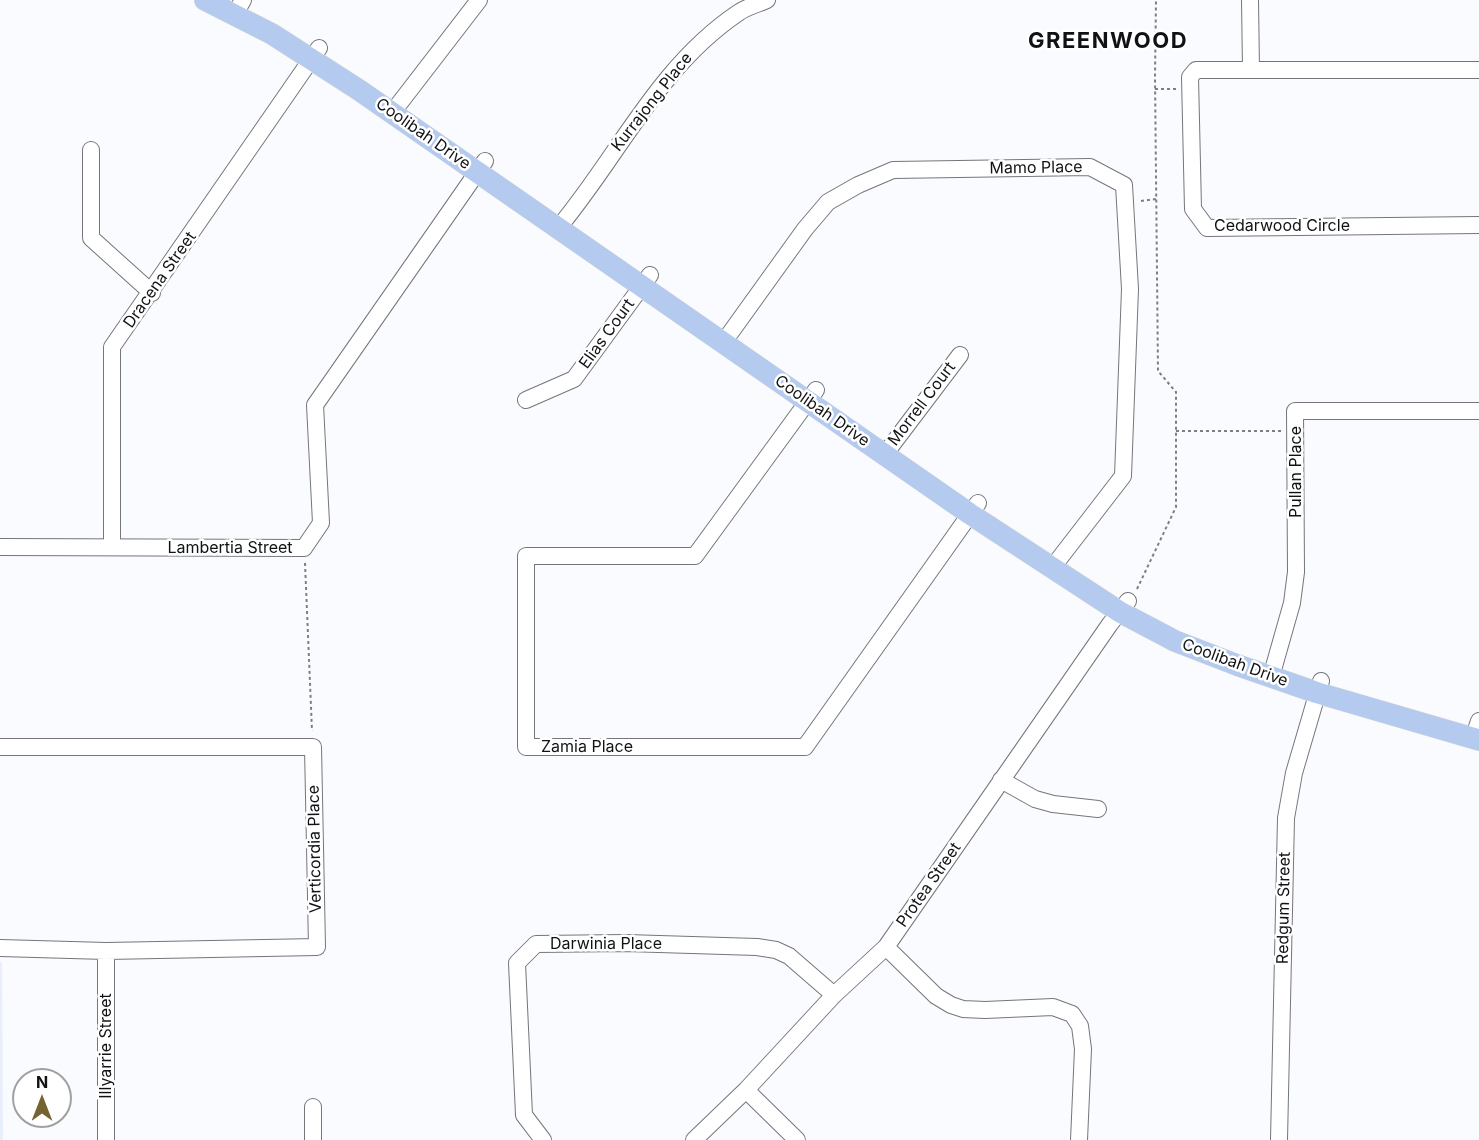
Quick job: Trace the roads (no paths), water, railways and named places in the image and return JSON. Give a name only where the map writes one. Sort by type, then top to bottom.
[{"type":"main road","name":"Coolibah Drive","points":[[205,0],[239,4],[315,53],[974,508],[1124,607],[1197,636],[1272,671],[1319,687],[1477,731]]},
{"type":"street","points":[[396,108],[480,0]]},
{"type":"street","name":"Kurrajong Place","points":[[562,223],[663,82],[695,47],[740,12],[767,0]]},
{"type":"street","points":[[1250,0],[1251,69],[1479,70]]},
{"type":"street","name":"Dracena Street","points":[[112,547],[112,347],[152,293],[315,53]]},
{"type":"street","name":"Cedarwood Circle","points":[[1251,69],[1196,70],[1190,77],[1193,209],[1207,228],[1479,225]]},
{"type":"street","points":[[91,150],[91,238],[152,293]]},
{"type":"street","name":"Lambertia Street","points":[[0,547],[304,548],[321,523],[315,405],[481,167]]},
{"type":"street","name":"Mamo Place","points":[[727,337],[805,229],[828,202],[858,185],[893,170],[1090,167],[1124,186],[1130,289],[1123,476],[1056,563]]},
{"type":"street","name":"Elias Court","points":[[526,400],[574,379],[646,280]]},
{"type":"street","name":"Morrell Court","points":[[888,449],[960,355]]},
{"type":"street","name":"Zamia Place","points":[[811,395],[695,556],[526,556],[526,747],[805,747],[974,508]]},
{"type":"street","name":"Pullan Place","points":[[1272,671],[1292,603],[1296,572],[1295,411],[1479,411]]},
{"type":"street","name":"Protea Street","points":[[694,1140],[746,1090],[834,995],[886,946],[1124,607]]},
{"type":"street","name":"Redgum Street","points":[[1279,1140],[1286,818],[1294,774],[1319,687]]},
{"type":"street","name":"Verticordia Place","points":[[0,747],[313,747],[317,946],[106,951],[0,948]]},
{"type":"street","points":[[1001,780],[1035,799],[1053,804],[1098,809]]},
{"type":"street","name":"Darwinia Place","points":[[543,1140],[524,1115],[520,1021],[518,963],[536,944],[626,943],[758,946],[789,956],[834,995]]},
{"type":"street","points":[[886,946],[936,996],[951,1005],[963,1009],[985,1010],[1053,1007],[1072,1014],[1076,1018],[1080,1026],[1083,1049],[1079,1140]]},
{"type":"street","name":"Illyarrie Street","points":[[106,951],[106,1140]]},
{"type":"street","points":[[746,1090],[798,1140]]},
{"type":"street","points":[[313,1107],[314,1140]]},
{"type":"district","name":"GREENWOOD","points":[[1108,41]]}]
